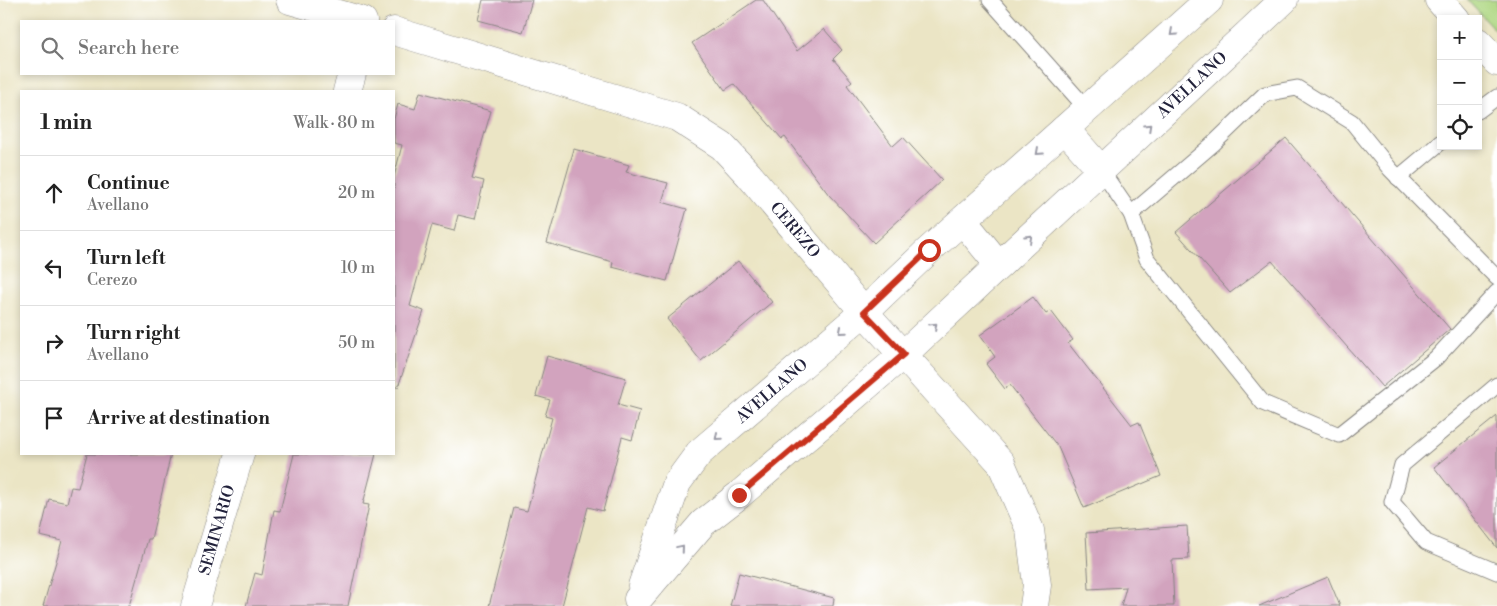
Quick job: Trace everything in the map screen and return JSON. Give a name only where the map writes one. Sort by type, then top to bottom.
[{"type":"street","points":[[290,0],[360,20]]},
{"type":"street","points":[[368,20],[374,0]]},
{"type":"street","name":"AVELLANO","points":[[637,602],[677,483],[699,453],[864,312],[1209,0]]},
{"type":"street","name":"AVELLANO","points":[[637,602],[703,523],[739,495],[904,354],[1284,0]]},
{"type":"street","points":[[1439,0],[1452,15]]},
{"type":"street","name":"CEREZO","points":[[395,30],[677,117],[722,146],[749,175],[864,312],[1001,463],[1030,530],[1037,585],[1034,606]]},
{"type":"street","points":[[1482,46],[1497,62]]},
{"type":"street","points":[[347,90],[352,75]]},
{"type":"street","points":[[1065,129],[1101,170]]},
{"type":"street","points":[[963,221],[999,265]]},
{"type":"street","name":"SEMINARIO","points":[[194,606],[240,455]]},
{"type":"lane","points":[[990,0],[1087,109]]},
{"type":"lane","points":[[1131,214],[1213,144],[1265,94],[1297,88],[1352,122],[1398,178],[1497,278]]},
{"type":"lane","points":[[1482,108],[1497,97]]},
{"type":"lane","points":[[1398,178],[1437,145]]},
{"type":"lane","points":[[1101,170],[1131,214],[1147,259],[1263,403],[1338,435],[1436,358],[1497,292]]},
{"type":"lane","points":[[1497,385],[1402,465],[1392,502],[1426,542],[1497,572]]},
{"type":"green space","points":[[1467,0],[1497,0],[1497,32],[1482,15]]},
{"type":"building","points":[[483,0],[532,0],[523,32],[478,20]]},
{"type":"building","points":[[756,0],[763,0],[797,51],[824,29],[842,50],[833,59],[852,81],[847,85],[893,146],[903,137],[942,180],[874,243],[829,195],[785,137],[782,139],[734,84],[725,90],[692,43]]},
{"type":"building","points":[[420,92],[491,111],[472,178],[484,181],[475,219],[458,215],[454,231],[432,225],[410,306],[424,311],[398,387],[395,387],[395,173],[402,145],[395,143],[395,115],[398,104],[415,109]]},
{"type":"building","points":[[1286,138],[1450,329],[1382,387],[1272,261],[1230,293],[1176,232]]},
{"type":"building","points":[[574,149],[629,165],[626,172],[668,183],[662,202],[687,209],[667,281],[612,267],[613,262],[547,243]]},
{"type":"building","points":[[738,261],[772,302],[701,361],[667,319]]},
{"type":"building","points":[[1033,297],[1046,314],[1051,311],[1073,340],[1068,343],[1132,425],[1139,422],[1161,476],[1084,508],[1058,447],[1010,385],[1005,389],[986,364],[995,357],[980,335]]},
{"type":"building","points":[[547,356],[626,378],[618,405],[640,411],[632,440],[622,437],[603,511],[588,507],[562,606],[489,606],[514,508],[527,511],[552,418],[545,416],[550,400],[536,396]]},
{"type":"building","points":[[1497,416],[1497,548],[1434,467]]},
{"type":"building","points":[[87,455],[171,455],[151,539],[148,539],[129,606],[43,606],[62,541],[40,536],[49,499],[67,503],[71,487],[78,488]]},
{"type":"building","points":[[294,455],[376,455],[363,504],[369,505],[348,606],[246,606],[255,573],[262,575],[274,510],[280,511]]},
{"type":"building","points":[[1187,526],[1189,559],[1172,560],[1174,606],[1121,606],[1126,587],[1089,589],[1086,533]]},
{"type":"building","points":[[739,573],[834,598],[833,606],[730,606]]},
{"type":"building","points":[[1328,577],[1340,606],[1259,606]]},
{"type":"route","points":[[739,495],[904,354],[864,312],[929,250]]}]
